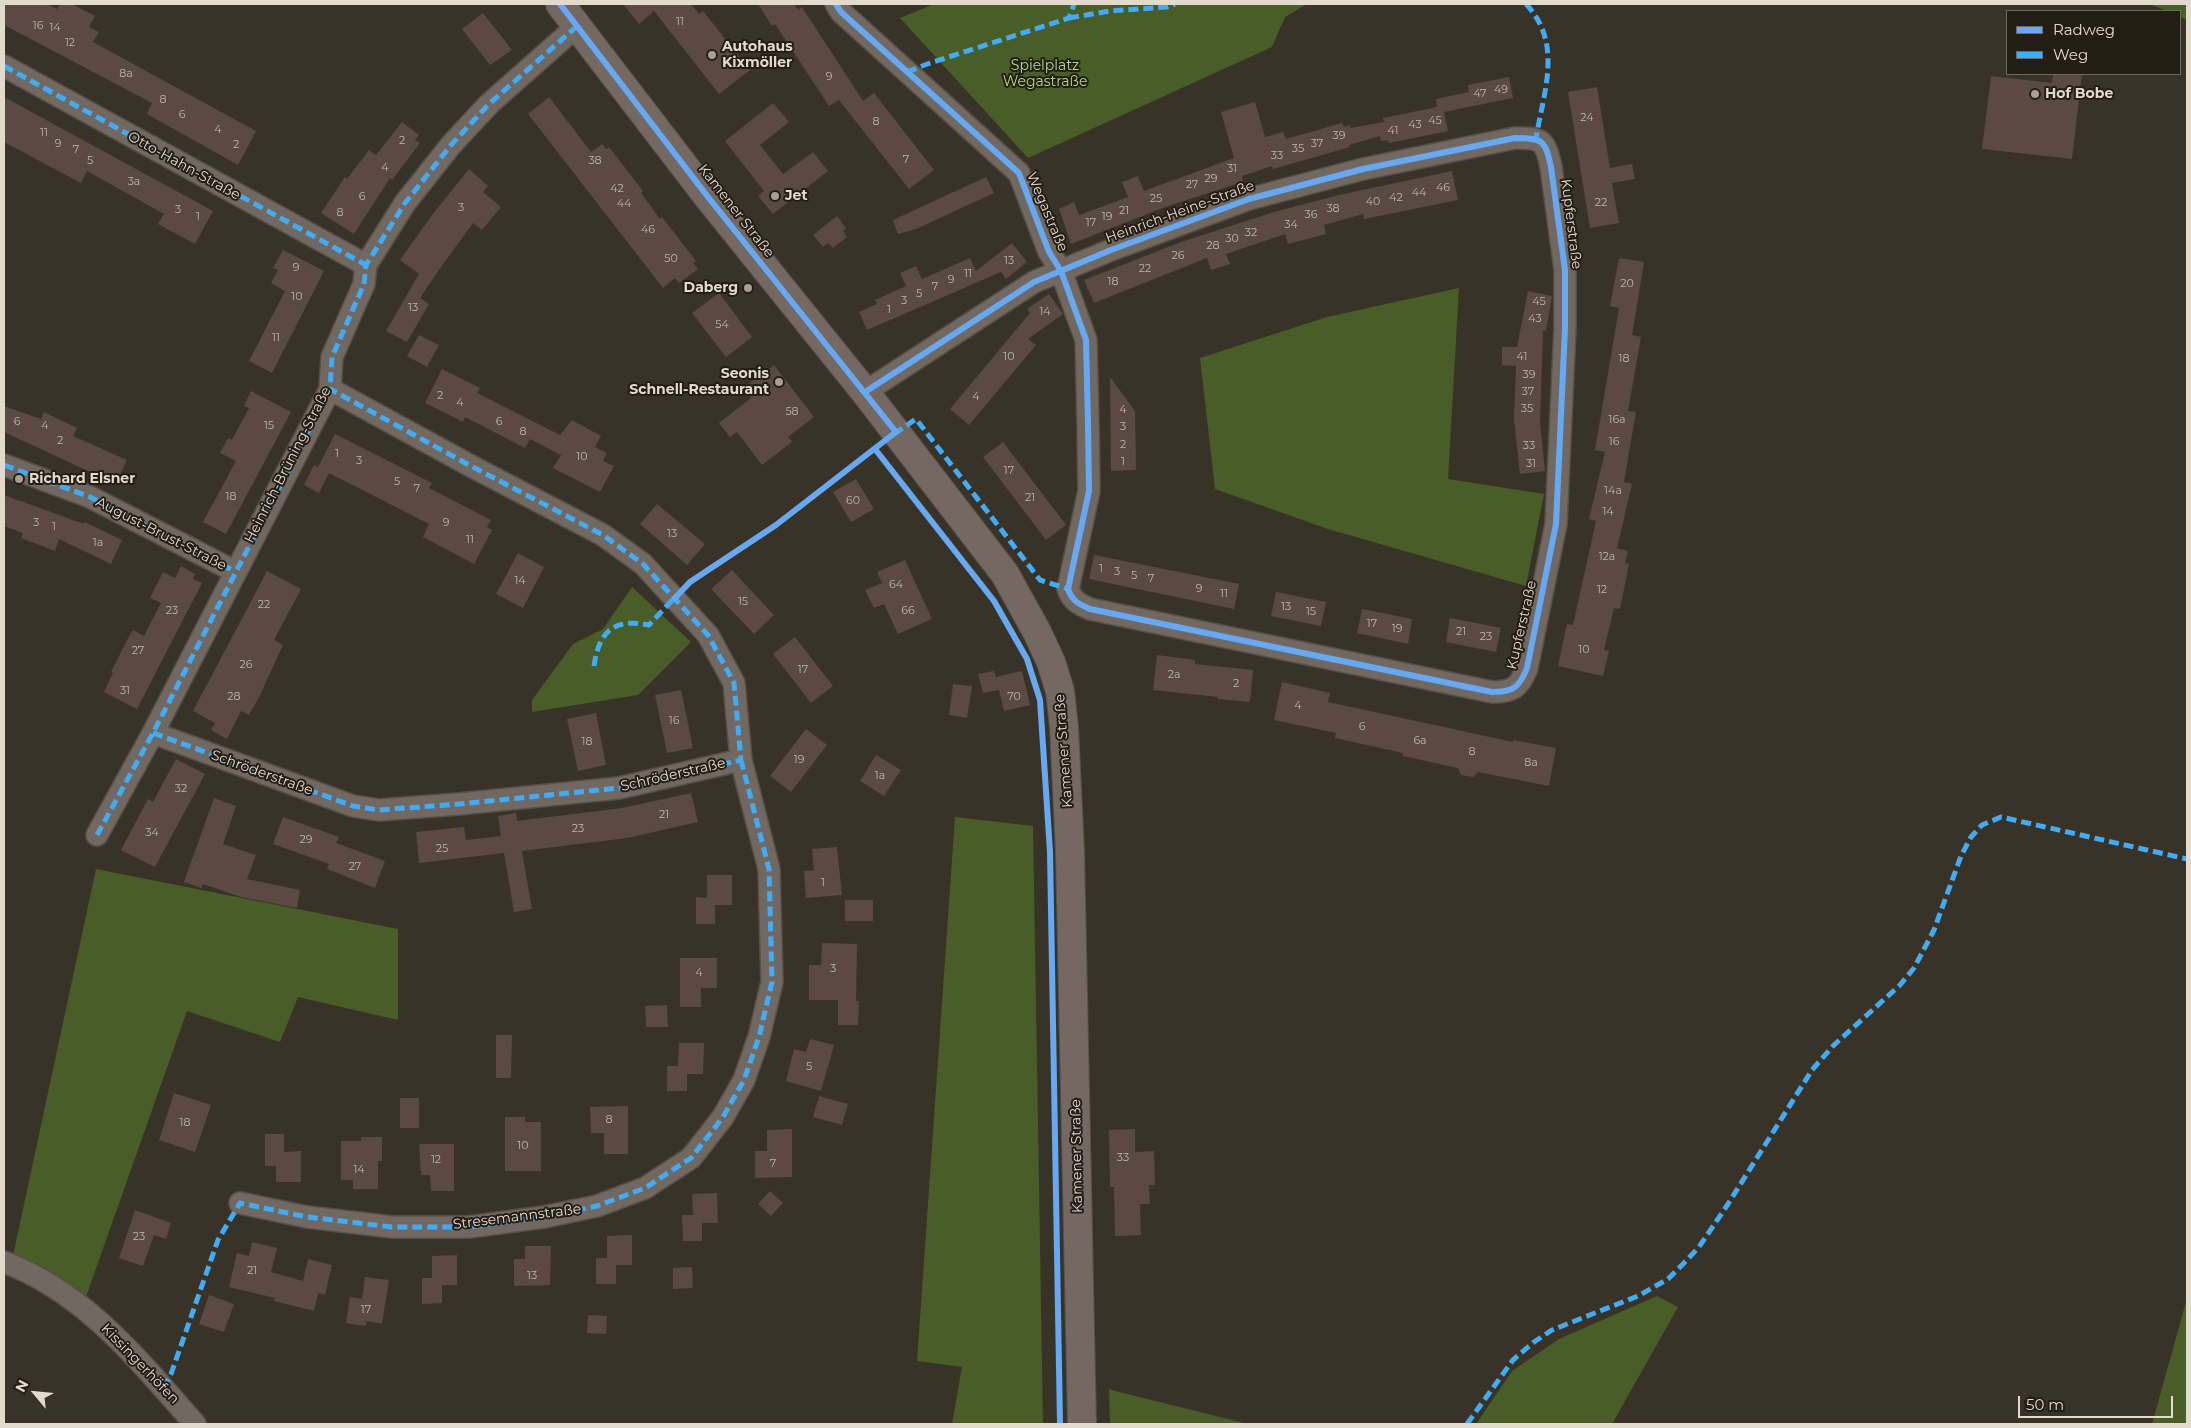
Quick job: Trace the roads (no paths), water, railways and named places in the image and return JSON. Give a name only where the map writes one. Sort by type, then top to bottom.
[{"type":"main road","name":"Kamener Straße","points":[[560,4],[708,198],[865,392],[1005,574],[1051,662],[1060,691],[1064,727],[1070,852],[1082,1424]]},
{"type":"street","name":"Wegastraße","points":[[836,4],[841,12],[1019,173],[1049,252],[1061,271],[1086,340],[1088,424],[1088,491],[1068,589],[1071,598],[1079,605],[1090,609]]},
{"type":"street","name":"Heinrich-Brüning-Straße","points":[[97,835],[153,733],[234,571],[330,389],[332,357],[364,284],[366,265],[405,203],[451,144],[489,104],[576,27]]},
{"type":"street","name":"Otto-Hahn-Straße","points":[[4,66],[366,265]]},
{"type":"street","name":"Heinrich-Heine-Straße","points":[[865,392],[1034,282],[1111,250],[1249,199],[1363,170],[1516,138],[1536,138]]},
{"type":"street","name":"Kupferstraße","points":[[1090,609],[1492,692],[1506,692],[1516,687],[1522,680],[1527,668],[1556,524],[1566,328],[1565,270],[1551,167],[1548,152],[1536,138]]},
{"type":"street","name":"Schröderstraße","points":[[153,733],[353,806],[379,810],[619,788],[741,760],[734,683],[708,635],[642,564],[603,535],[330,389]]},
{"type":"street","name":"August-Brust-Straße","points":[[4,465],[90,497],[234,571]]},
{"type":"street","name":"Stresemannstraße","points":[[240,1203],[306,1217],[392,1227],[469,1227],[544,1217],[597,1206],[645,1188],[690,1158],[723,1117],[744,1080],[759,1037],[772,982],[769,869],[741,760]]},
{"type":"street","name":"Kissingerhöfen","points":[[4,1262],[55,1290],[82,1308],[119,1338],[195,1424]]},
{"type":"place","name":"Autohaus Kixmöller","points":[[712,55]]},
{"type":"place","name":"Hof Bobe","points":[[2035,94]]},
{"type":"place","name":"Jet","points":[[775,196]]},
{"type":"place","name":"Daberg","points":[[748,288]]},
{"type":"place","name":"Seonis Schnell-Restaurant","points":[[779,382]]},
{"type":"place","name":"Richard Elsner","points":[[19,479]]},
{"type":"park label","name":"Spielplatz Wegastraße","points":[[1045,74]]}]
